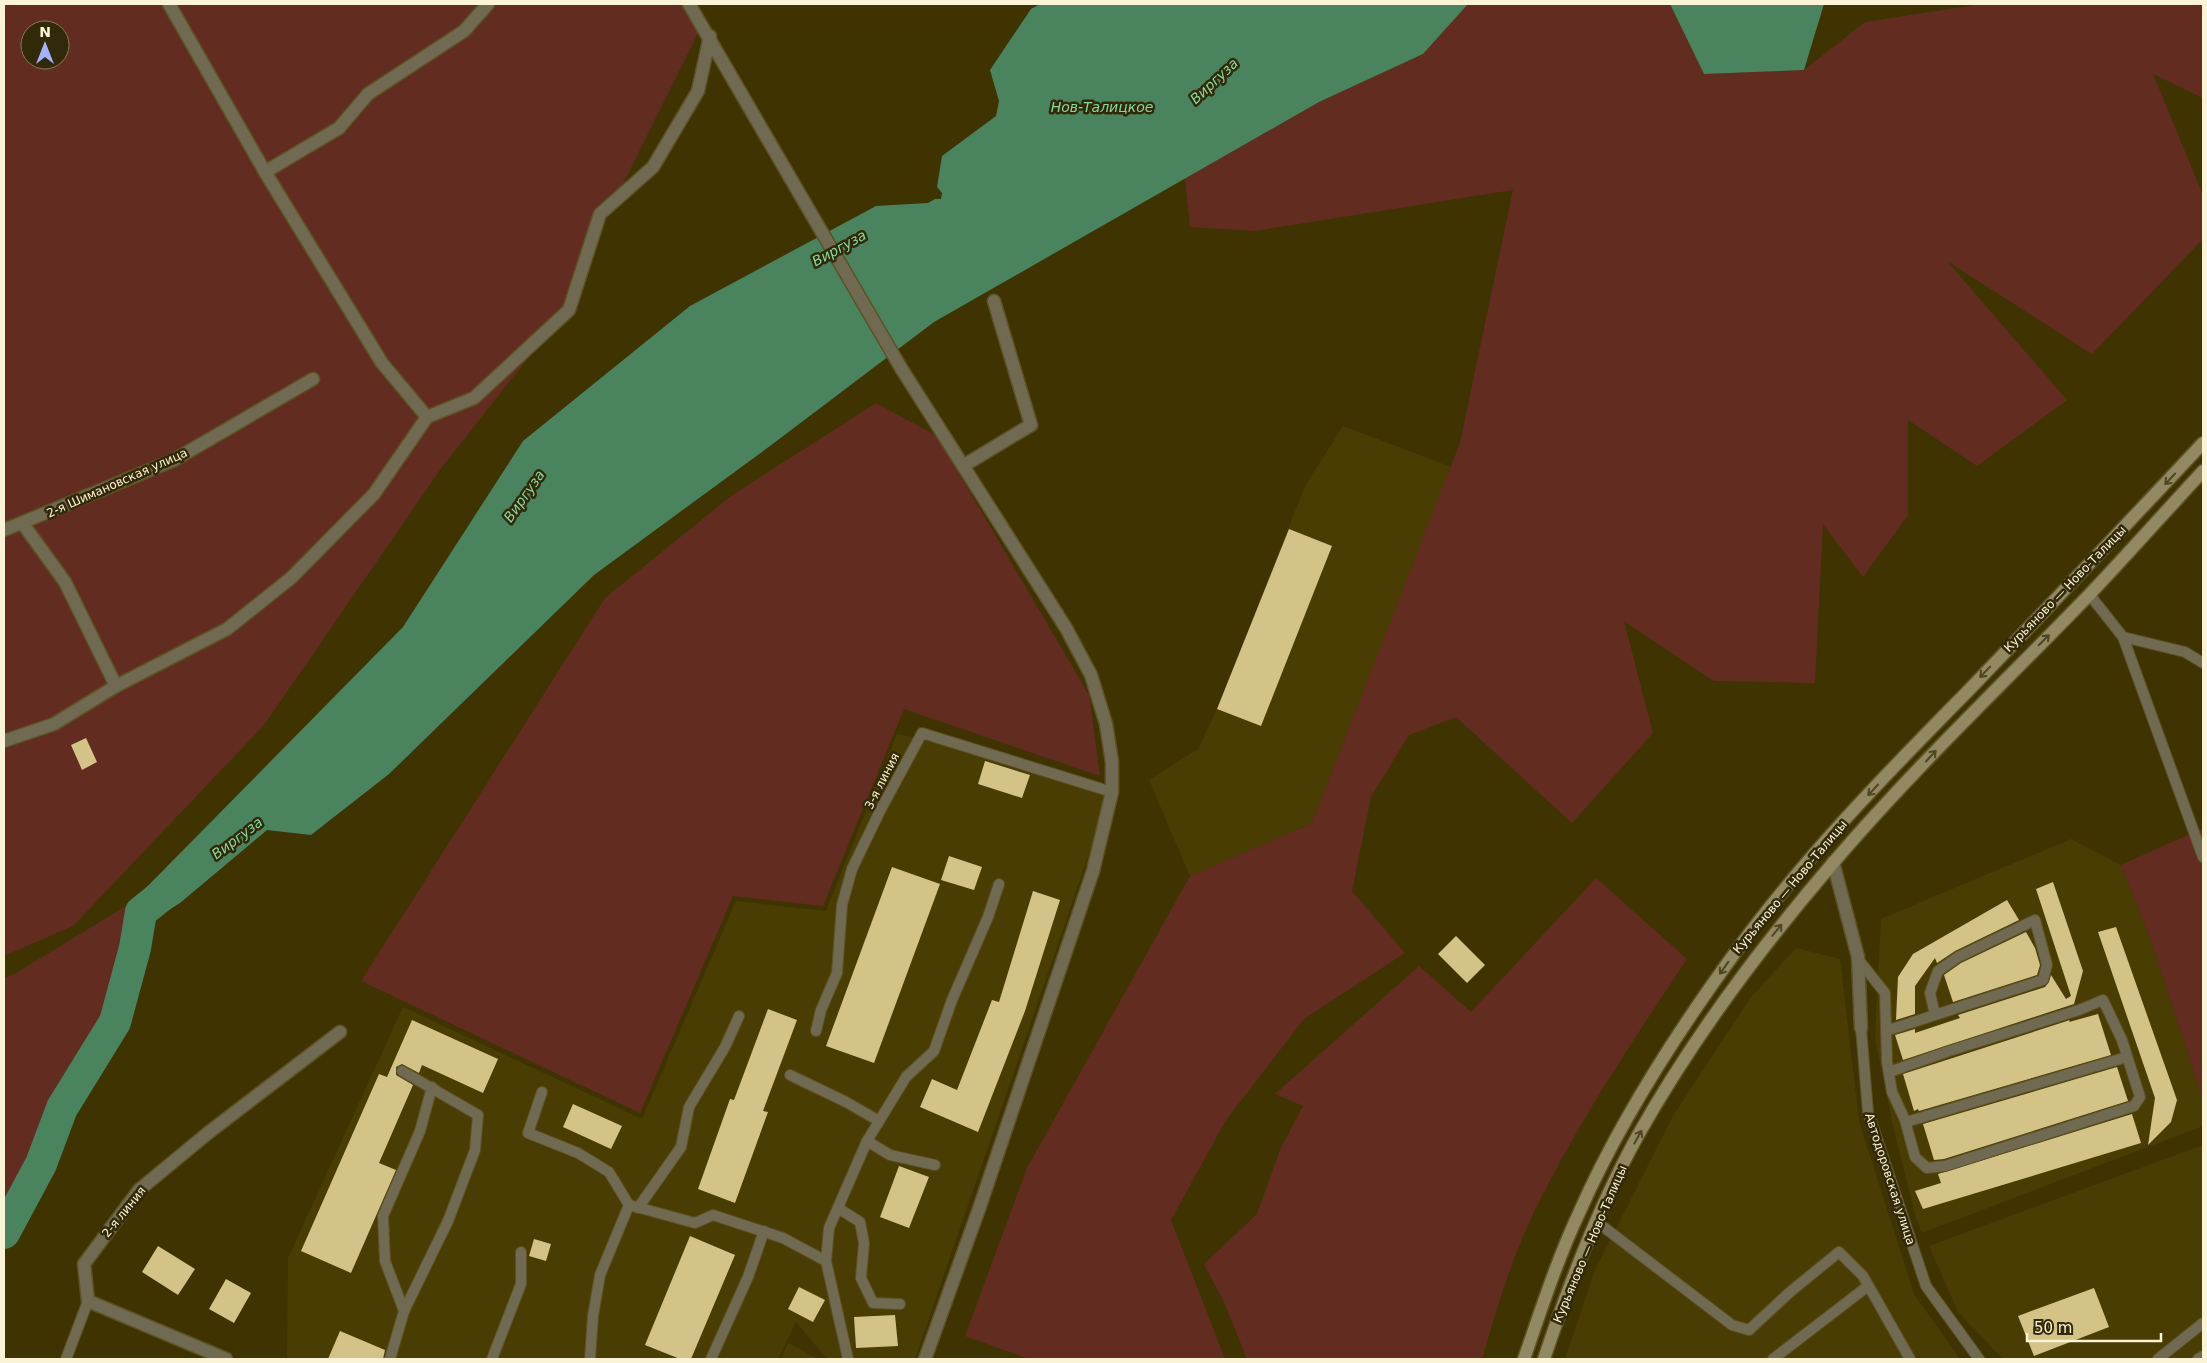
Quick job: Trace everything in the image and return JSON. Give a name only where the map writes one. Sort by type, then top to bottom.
[{"type":"main road","name":"Курьяново — Ново-Талицы","points":[[1524,1359],[1546,1293],[1575,1222],[1606,1157],[1678,1035],[1738,948],[1818,850],[2203,443]]},
{"type":"main road","name":"Курьяново — Ново-Талицы","points":[[1544,1359],[1563,1301],[1618,1173],[1638,1136],[1696,1042],[1755,958],[1833,862],[1950,735],[2089,594],[2203,471]]},
{"type":"street","points":[[169,4],[265,172],[382,363],[427,417]]},
{"type":"street","points":[[265,172],[339,128],[368,94],[464,30],[488,4]]},
{"type":"street","points":[[689,4],[710,36],[901,368],[1066,628],[1091,675],[1106,724],[1112,762],[1112,792],[1093,871],[982,1199],[925,1359]]},
{"type":"street","points":[[4,741],[54,724],[116,686],[227,629],[291,578],[374,494],[427,417],[474,398],[569,310],[600,214],[653,167],[698,91],[710,36]]},
{"type":"street","points":[[963,466],[1032,425],[994,301]]},
{"type":"street","name":"2-я Шимановская улица","points":[[4,530],[23,524],[174,460],[313,379]]},
{"type":"street","points":[[23,524],[65,582],[116,686]]},
{"type":"street","name":"Автодоровская улица","points":[[1833,862],[1858,959],[1861,1028]]},
{"type":"street","name":"2-я линия","points":[[88,1301],[84,1264],[138,1190],[231,1114],[340,1032]]},
{"type":"street","points":[[88,1301],[226,1359]]},
{"type":"lane","points":[[2089,594],[2123,637],[2203,857]]},
{"type":"lane","points":[[2123,637],[2185,652],[2203,663]]},
{"type":"lane","name":"3-я линия","points":[[816,1031],[821,1010],[837,973],[842,905],[852,869],[880,811],[922,733],[1112,792]]},
{"type":"lane","points":[[848,1359],[826,1261],[829,1228],[866,1141],[906,1077],[934,1051],[952,1000],[988,917],[999,884]]},
{"type":"lane","points":[[1886,1028],[1892,1029],[2043,980],[2047,965],[2035,920],[1958,957],[1938,971],[1930,993],[1935,1015]]},
{"type":"lane","points":[[1858,959],[1885,993],[1889,1072],[1892,1092],[1906,1122],[1915,1157],[1926,1168],[1945,1166],[2134,1106],[2140,1097],[2127,1057],[2103,1000],[2079,1010],[1889,1072]]},
{"type":"lane","points":[[590,1359],[592,1316],[600,1275],[615,1236],[633,1206],[681,1146],[690,1107],[724,1048],[739,1016]]},
{"type":"lane","name":"Автодоровская улица","points":[[1861,1028],[1868,1112],[1926,1286],[1979,1359]]},
{"type":"lane","points":[[1906,1122],[2127,1057]]},
{"type":"lane","points":[[390,1359],[404,1311],[448,1221],[475,1150],[478,1115],[402,1071]]},
{"type":"lane","points":[[790,1075],[846,1102],[879,1121]]},
{"type":"lane","points":[[404,1311],[385,1260],[384,1216],[420,1131],[432,1087]]},
{"type":"lane","points":[[542,1092],[528,1133],[578,1153],[609,1172],[633,1206],[695,1223],[713,1215],[783,1238],[826,1261]]},
{"type":"lane","points":[[866,1141],[890,1155],[935,1165]]},
{"type":"lane","points":[[838,1208],[860,1222],[864,1243],[861,1278],[873,1303],[900,1304]]},
{"type":"lane","points":[[1597,1222],[1732,1325],[1749,1330],[1790,1292],[1839,1252],[1863,1276],[1910,1359]]},
{"type":"lane","points":[[712,1359],[748,1277],[764,1231]]},
{"type":"lane","points":[[492,1359],[521,1284],[521,1252]]},
{"type":"lane","points":[[1773,1359],[1868,1286]]},
{"type":"lane","points":[[66,1359],[88,1301]]},
{"type":"lane","points":[[2158,1359],[2203,1324]]},
{"type":"lane","points":[[2198,1359],[2203,1356]]},
{"type":"shaded area","points":[[4,4],[684,4],[700,29],[551,329],[442,467],[264,725],[73,926],[4,956]]},
{"type":"shaded area","points":[[1468,4],[1670,4],[1704,74],[1804,70],[1865,22],[1981,4],[2203,4],[2203,98],[2153,74],[2203,195],[2203,239],[2092,354],[1947,261],[2067,400],[1977,466],[1908,420],[1908,515],[1863,577],[1823,524],[1815,683],[1714,681],[1624,621],[1653,733],[1572,823],[1456,717],[1409,735],[1371,797],[1352,891],[1405,953],[1304,1019],[1226,1120],[1171,1220],[1225,1359],[1029,1359],[965,1336],[1027,1168],[1190,876],[1312,823],[1460,443],[1513,190],[1255,231],[1190,227],[1185,178],[1319,102],[1423,54]]},
{"type":"shaded area","points":[[876,403],[937,436],[1089,695],[1100,776],[904,709],[823,906],[733,896],[640,1113],[361,981],[605,598],[731,496]]},
{"type":"shaded area","points":[[1343,426],[1451,467],[1312,823],[1190,876],[1149,780],[1198,749],[1217,709],[1305,486]]},
{"type":"shaded area","points":[[897,734],[939,743],[1110,793],[915,1359],[827,1359],[796,1322],[778,1359],[287,1359],[288,1258],[403,1007],[642,1119],[736,901],[826,911]]},
{"type":"shaded area","points":[[2203,828],[2203,1100],[2152,943],[2121,865]]},
{"type":"shaded area","points":[[2071,839],[2121,865],[2152,943],[2203,1100],[2203,1126],[1922,1233],[1916,1218],[1894,1130],[1875,1039],[1881,919]]},
{"type":"shaded area","points":[[1596,878],[1687,959],[1589,1111],[1537,1206],[1513,1262],[1482,1359],[1247,1359],[1224,1302],[1204,1264],[1257,1214],[1280,1150],[1303,1106],[1275,1094],[1419,966],[1471,1012]]},
{"type":"shaded area","points":[[131,903],[151,921],[135,948],[115,1022],[62,1108],[41,1164],[4,1233],[4,978],[16,973]]},
{"type":"shaded area","points":[[1796,948],[1840,959],[1859,1121],[1914,1294],[1960,1359],[1565,1359],[1595,1270],[1673,1116],[1751,997]]},
{"type":"shaded area","points":[[2203,1145],[2203,1359],[2003,1359],[1958,1312],[1929,1246]]},
{"type":"shaded area","points":[[788,1343],[818,1359],[781,1359]]},
{"type":"water","name":"Нов-Талицкое","points":[[1040,4],[1468,4],[1423,54],[1319,102],[934,322],[770,446],[594,575],[389,774],[311,835],[267,830],[180,903],[151,921],[131,903],[403,627],[523,441],[690,306],[876,206],[928,203],[935,199],[941,199],[942,193],[937,187],[942,156],[996,116],[999,101],[990,70],[1031,9]]},
{"type":"water","points":[[1670,4],[1824,4],[1804,70],[1704,74]]},
{"type":"building","points":[[1289,529],[1332,546],[1261,726],[1217,709]]},
{"type":"building","points":[[86,738],[97,762],[82,770],[71,745]]},
{"type":"building","points":[[985,761],[1030,775],[1022,798],[978,784]]},
{"type":"building","points":[[949,856],[982,867],[974,890],[941,880]]},
{"type":"building","points":[[892,867],[940,884],[874,1063],[826,1046]]},
{"type":"building","points":[[2053,882],[2083,971],[2074,1004],[1903,1060],[1895,1035],[1915,1029],[1915,1033],[1960,1018],[1958,1015],[2045,987],[2051,975],[2066,999],[2071,996],[2036,889]]},
{"type":"building","points":[[1033,891],[1060,900],[1025,1011],[978,1132],[920,1107],[932,1079],[957,1090],[992,1000],[999,1002]]},
{"type":"building","points":[[2007,900],[2019,920],[1955,951],[1937,963],[1935,958],[1915,986],[1915,1014],[1896,1020],[1898,977],[1913,954]]},
{"type":"building","points":[[2116,927],[2177,1100],[2171,1122],[2148,1145],[2155,1098],[2098,932]]},
{"type":"building","points":[[2026,932],[2035,948],[2040,965],[2037,975],[1953,1002],[1944,975],[1961,963]]},
{"type":"building","points":[[1456,936],[1485,965],[1467,983],[1438,954]]},
{"type":"building","points":[[768,1009],[797,1020],[763,1111],[768,1112],[735,1203],[698,1189],[730,1099],[734,1100]]},
{"type":"building","points":[[2098,1014],[2111,1055],[1914,1111],[1903,1074],[2070,1020],[2069,1022]]},
{"type":"building","points":[[412,1020],[498,1059],[483,1093],[422,1065],[419,1073],[402,1064],[396,1067],[396,1075],[413,1085],[379,1163],[396,1170],[351,1273],[301,1251],[379,1074],[387,1077]]},
{"type":"building","points":[[2117,1067],[2128,1101],[1944,1159],[1934,1160],[1923,1124]]},
{"type":"building","points":[[573,1104],[622,1126],[611,1149],[563,1127]]},
{"type":"building","points":[[2132,1114],[2141,1143],[1923,1209],[1915,1191],[1941,1183],[1938,1174]]},
{"type":"building","points":[[899,1166],[929,1177],[909,1228],[880,1217]]},
{"type":"building","points":[[690,1236],[735,1255],[691,1359],[680,1359],[645,1345]]},
{"type":"building","points":[[534,1239],[551,1244],[546,1261],[529,1256]]},
{"type":"building","points":[[158,1246],[195,1269],[178,1295],[142,1272]]},
{"type":"building","points":[[226,1279],[251,1293],[234,1323],[209,1309]]},
{"type":"building","points":[[799,1287],[825,1300],[813,1322],[788,1309]]},
{"type":"building","points":[[2094,1288],[2109,1327],[2034,1356],[2018,1316]]},
{"type":"building","points":[[895,1315],[898,1346],[856,1348],[854,1317]]},
{"type":"building","points":[[340,1331],[385,1350],[383,1359],[328,1359]]},
{"type":"waterway","name":"Виргуза","points":[[4,1233],[41,1164],[62,1108],[115,1022],[135,948],[141,912],[175,885]]}]
